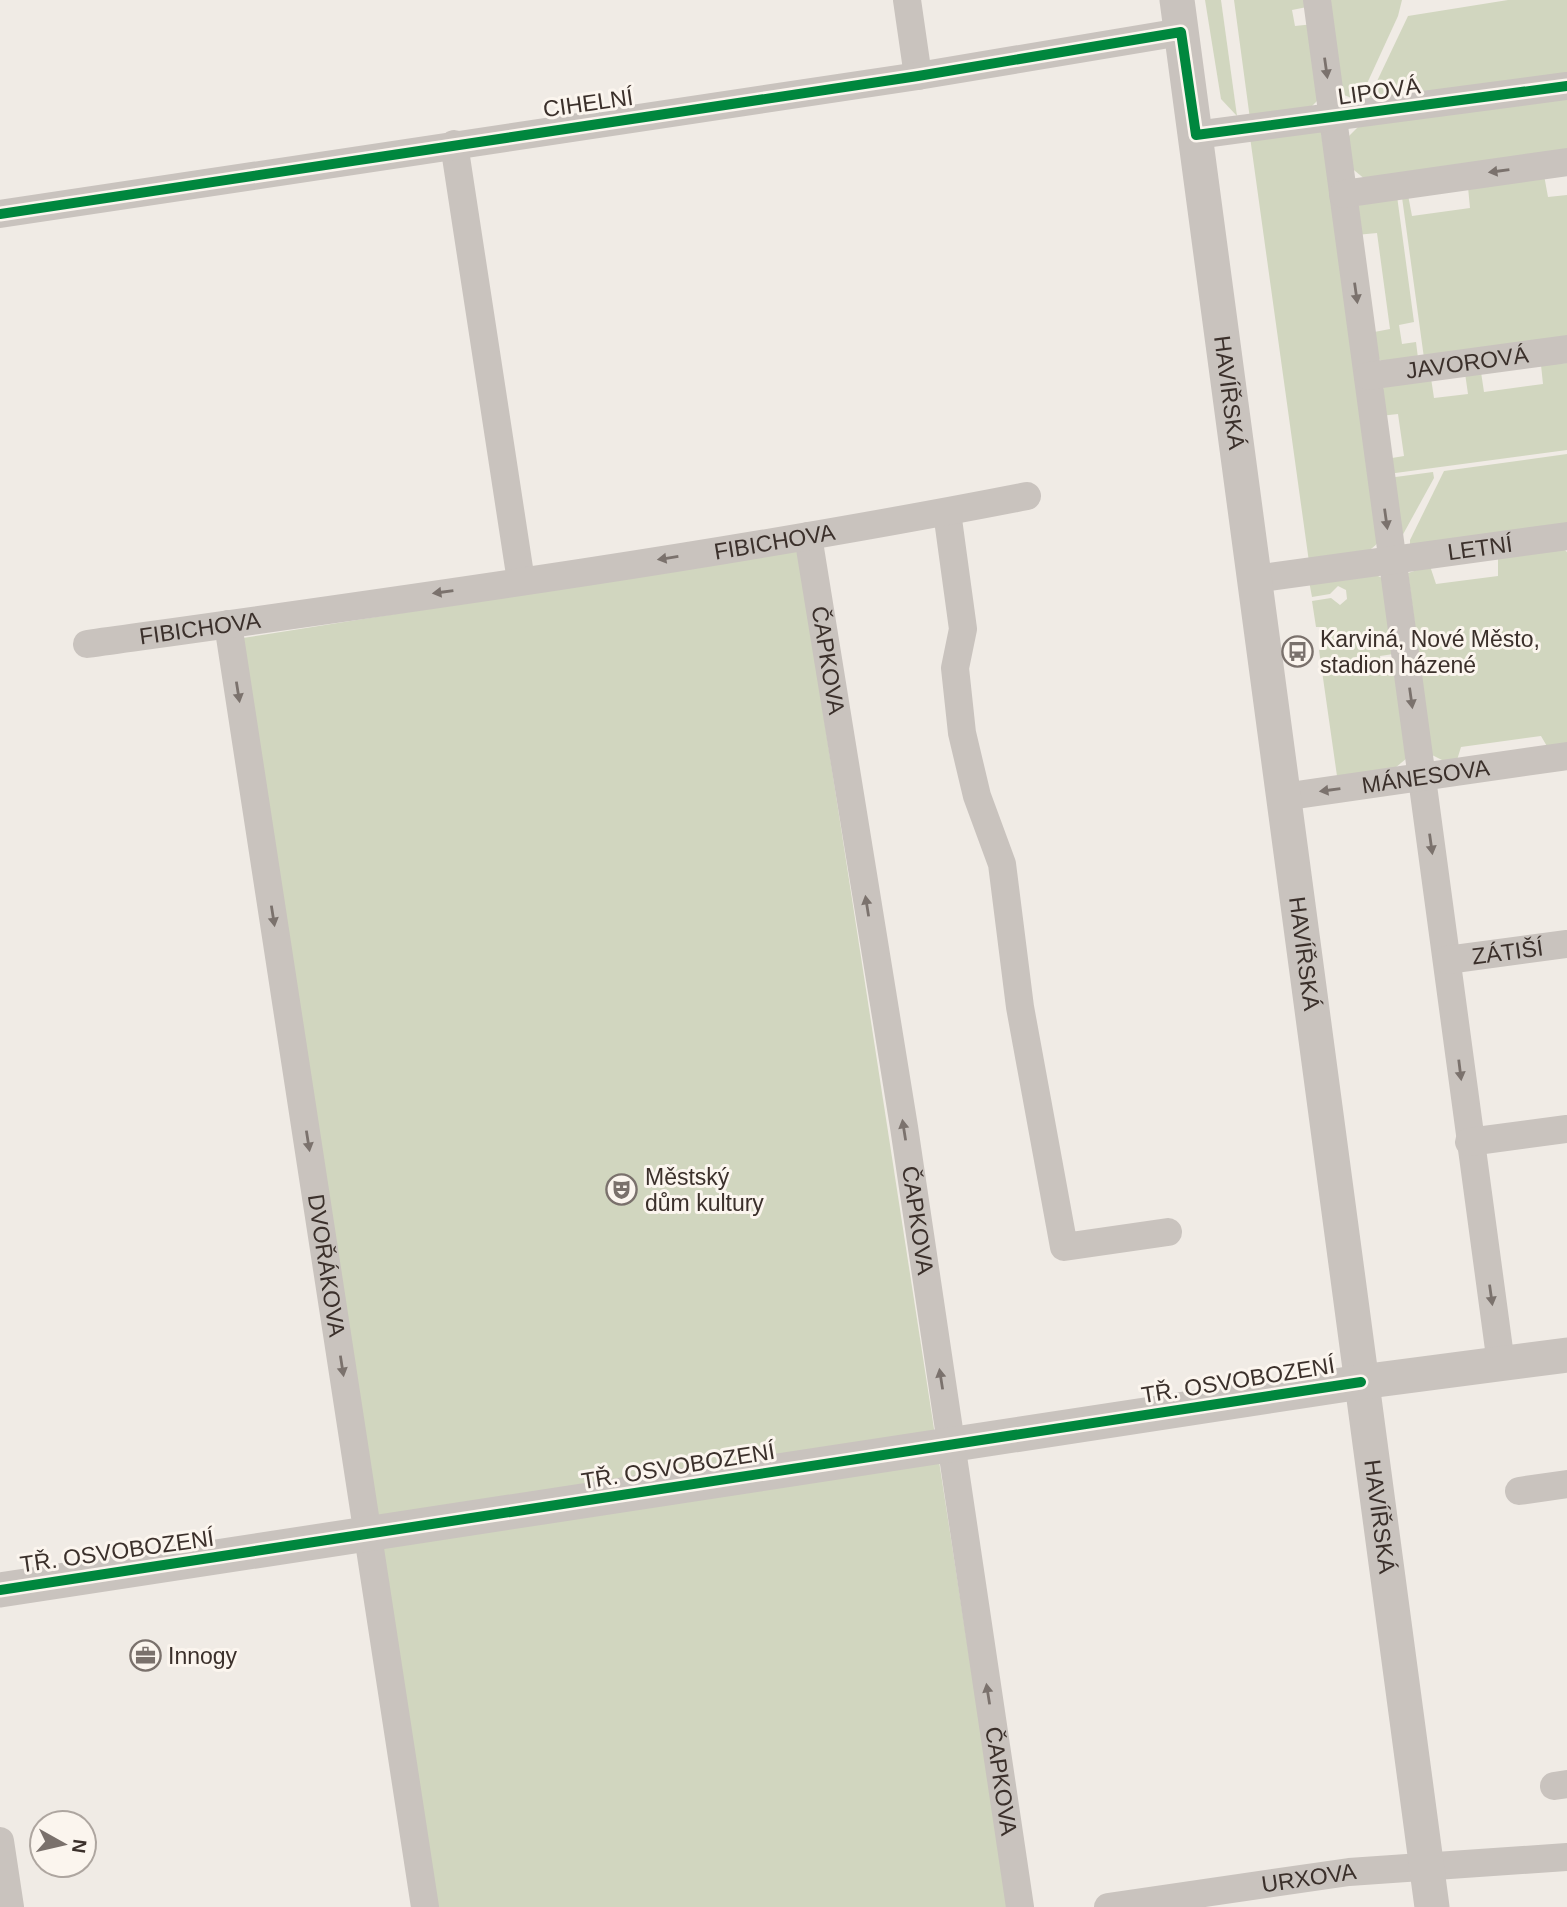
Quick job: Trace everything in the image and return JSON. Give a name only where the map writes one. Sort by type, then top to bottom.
[{"type":"street","points":[[907,0],[918,76]]},
{"type":"street","points":[[1317,0],[1501,1364]]},
{"type":"street","name":"CIHELNÍ","points":[[0,214],[918,76],[1179,16]]},
{"type":"street","name":"HAVÍŘSKÁ","points":[[1179,16],[1432,1907]]},
{"type":"street","name":"LIPOVÁ","points":[[1196,135],[1567,86]]},
{"type":"street","points":[[454,144],[521,581]]},
{"type":"street","points":[[1343,194],[1567,162]]},
{"type":"street","name":"JAVOROVÁ","points":[[1367,376],[1567,349]]},
{"type":"street","name":"FIBICHOVA","points":[[88,644],[808,536],[1027,496]]},
{"type":"street","points":[[947,512],[963,629],[955,668],[962,733],[977,796],[1002,864],[1020,1007],[1063,1247],[1168,1232]]},
{"type":"street","name":"ČAPKOVA","points":[[808,536],[904,1127],[1020,1907]]},
{"type":"street","name":"LETNÍ","points":[[1254,579],[1567,536]]},
{"type":"street","name":"DVOŘÁKOVA","points":[[228,624],[425,1907]]},
{"type":"street","name":"MÁNESOVA","points":[[1283,797],[1567,756]]},
{"type":"street","name":"ZÁTIŠÍ","points":[[1447,960],[1567,944]]},
{"type":"street","points":[[1469,1142],[1567,1129]]},
{"type":"street","name":"TŘ. OSVOBOZENÍ","points":[[0,1590],[952,1447],[1362,1382],[1567,1355]]},
{"type":"street","points":[[1519,1491],[1567,1484]]},
{"type":"street","points":[[0,1841],[10,1907]]},
{"type":"street","name":"URXOVA","points":[[1108,1907],[1349,1872],[1567,1857]]},
{"type":"green space","points":[[1205,0],[1221,0],[1237,116],[1221,99]]},
{"type":"green space","points":[[1234,0],[1311,0],[1312,6],[1292,10],[1295,26],[1314,24],[1321,97],[1310,108],[1250,119]]},
{"type":"green space","points":[[1323,0],[1402,0],[1398,16],[1359,101],[1344,95]]},
{"type":"green space","points":[[1508,0],[1567,0],[1567,76],[1369,98],[1408,16]]},
{"type":"green space","points":[[1567,94],[1567,157],[1366,180],[1349,166],[1348,137],[1361,124]]},
{"type":"green space","points":[[1321,131],[1381,538],[1368,551],[1359,555],[1309,562],[1250,137]]},
{"type":"green space","points":[[1544,175],[1548,197],[1567,195],[1567,342],[1424,358],[1401,190],[1408,195],[1412,216],[1470,208],[1468,187]]},
{"type":"green space","points":[[1397,196],[1414,322],[1399,325],[1402,344],[1416,342],[1418,358],[1381,361],[1375,355],[1369,333],[1390,329],[1377,233],[1356,235],[1356,211],[1360,203]]},
{"type":"green space","points":[[1567,363],[1567,450],[1388,474],[1386,459],[1404,456],[1398,414],[1380,416],[1380,395],[1384,387],[1431,378],[1434,398],[1468,394],[1465,373],[1481,372],[1484,392],[1543,384],[1541,365]]},
{"type":"green space","points":[[1567,454],[1567,528],[1410,545],[1444,471]]},
{"type":"green space","points":[[1433,472],[1434,478],[1401,538],[1388,478]]},
{"type":"green space","points":[[1564,549],[1567,552],[1567,746],[1548,748],[1541,736],[1461,747],[1457,760],[1442,760],[1432,755],[1408,573],[1430,566],[1436,584],[1498,576],[1498,558]]},
{"type":"green space","points":[[798,550],[1008,1907],[433,1907],[243,638]]},
{"type":"green space","points":[[1374,574],[1382,578],[1400,653],[1380,656],[1382,674],[1403,671],[1407,758],[1395,768],[1337,776],[1319,650],[1325,649],[1322,627],[1316,627],[1312,601],[1331,598],[1340,605],[1347,599],[1346,590],[1338,586],[1330,594],[1312,597],[1309,581]]},
{"type":"cycle path","points":[[0,214],[918,76],[1181,32],[1196,135],[1567,86]]},
{"type":"cycle path","points":[[0,1590],[1361,1382]]},
{"type":"place","name":"Karviná, Nové Město, stadion házené","points":[[1297,652]]},
{"type":"place","name":"Městský dům kultury","points":[[622,1190]]},
{"type":"place","name":"Innogy","points":[[145,1656]]}]
